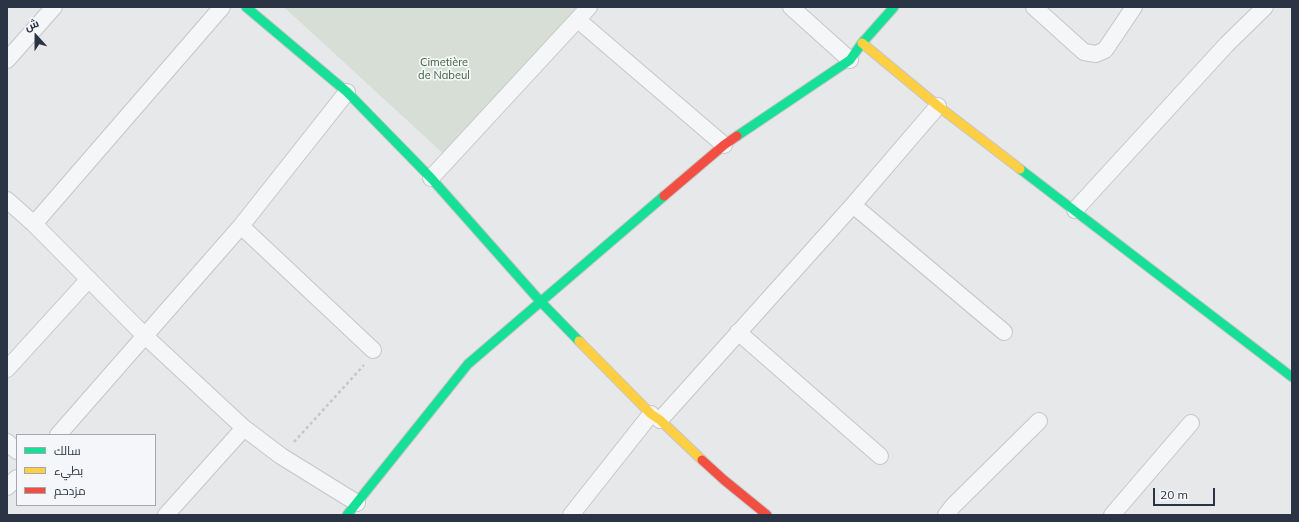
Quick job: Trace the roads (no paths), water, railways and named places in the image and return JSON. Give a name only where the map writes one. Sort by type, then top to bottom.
[{"type":"street","points":[[7,60],[54,7]]},
{"type":"street","points":[[34,224],[222,7]]},
{"type":"street","points":[[246,7],[347,92],[430,178],[540,300],[656,417],[724,480],[767,515]]},
{"type":"street","points":[[430,178],[589,7]]},
{"type":"street","points":[[791,7],[850,60]]},
{"type":"street","points":[[7,200],[34,224],[145,336],[244,428],[352,509],[468,364],[540,300],[724,144],[850,60],[894,7]]},
{"type":"street","points":[[1034,7],[1084,52],[1096,54],[1105,50],[1134,7]]},
{"type":"street","points":[[1075,210],[1227,44],[1265,7]]},
{"type":"street","points":[[578,20],[724,144]]},
{"type":"street","points":[[862,44],[938,106],[1290,372]]},
{"type":"street","points":[[59,434],[241,226],[347,92]]},
{"type":"street","points":[[571,515],[656,417],[738,332],[853,205],[938,106]]},
{"type":"street","points":[[853,205],[1004,332]]},
{"type":"street","points":[[241,226],[373,350]]},
{"type":"street","points":[[7,369],[89,279]]},
{"type":"street","points":[[738,332],[880,456]]},
{"type":"street","points":[[946,515],[953,506],[1039,421]]},
{"type":"street","points":[[1112,515],[1191,423]]},
{"type":"street","points":[[166,515],[244,428]]},
{"type":"street","points":[[7,442],[16,450]]},
{"type":"street","points":[[7,488],[16,479]]},
{"type":"park label","name":"Cimetière de Nabeul","points":[[444,69]]}]
